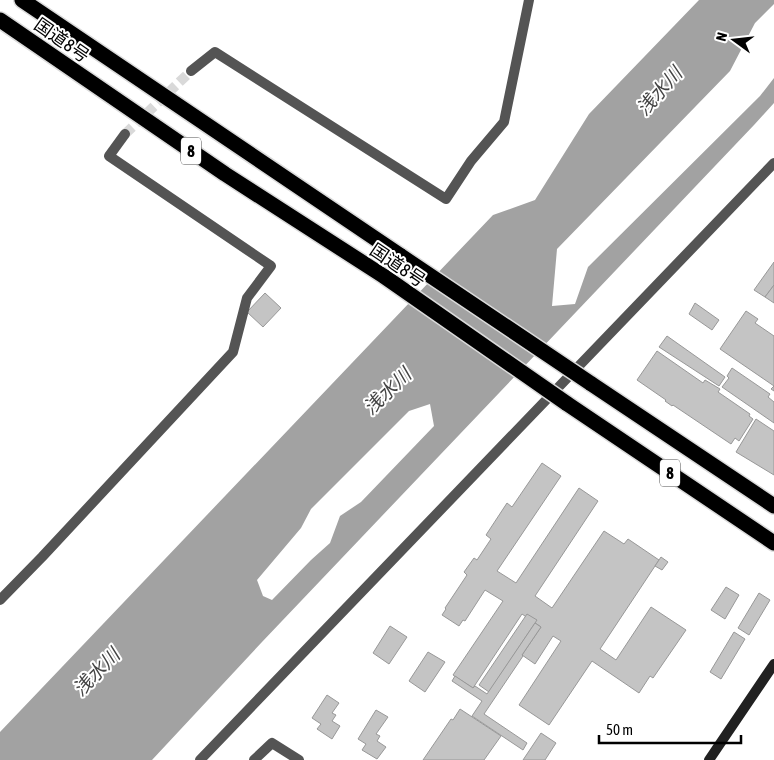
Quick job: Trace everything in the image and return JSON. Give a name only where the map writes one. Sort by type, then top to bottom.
[{"type":"highway","name":"国道8号","points":[[22,0],[774,506]]},
{"type":"highway","name":"国道8号","points":[[0,20],[225,174],[385,278],[574,409],[774,543]]},
{"type":"street","points":[[191,71],[215,52],[446,199],[471,161],[504,122],[529,0]]},
{"type":"street","points":[[0,600],[232,352],[247,298],[271,266],[109,156],[126,134]]},
{"type":"street","points":[[200,760],[774,163]]},
{"type":"street","points":[[709,760],[774,664]]},
{"type":"street","points":[[254,760],[272,743],[299,760]]},
{"type":"water","name":"浅水川","points":[[699,0],[774,0],[774,4],[755,23],[730,71],[557,249],[552,306],[575,304],[588,267],[760,96],[774,78],[774,103],[152,760],[0,760],[0,732],[493,215],[535,200],[589,114]],"holes":[[[430,404],[434,426],[361,502],[340,516],[330,543],[272,600],[263,596],[257,580],[301,528],[311,509],[409,411]]]},
{"type":"building","points":[[774,262],[774,285],[765,297],[754,290]]},
{"type":"building","points":[[774,285],[774,303],[765,297]]},
{"type":"building","points":[[265,293],[281,308],[263,327],[247,312]]},
{"type":"building","points":[[695,303],[719,320],[712,330],[689,314]]},
{"type":"building","points":[[746,311],[758,319],[755,323],[774,336],[774,386],[720,349]]},
{"type":"building","points":[[667,336],[725,377],[719,386],[659,347]]},
{"type":"building","points":[[657,351],[703,383],[705,380],[720,389],[718,392],[750,414],[749,416],[753,419],[739,441],[735,438],[731,444],[672,406],[637,380]]},
{"type":"building","points":[[732,368],[770,394],[768,397],[774,402],[774,423],[722,387],[729,378],[727,376]]},
{"type":"building","points":[[756,419],[774,431],[774,475],[736,452]]},
{"type":"building","points":[[542,463],[561,476],[497,571],[516,583],[579,488],[598,501],[535,596],[552,608],[604,531],[624,544],[628,539],[659,560],[600,649],[616,660],[651,607],[686,630],[653,678],[650,676],[639,693],[592,661],[549,725],[519,705],[561,641],[553,636],[535,664],[522,655],[541,627],[522,614],[473,688],[453,675],[503,601],[485,590],[465,621],[463,620],[459,626],[442,615],[467,575],[464,572],[474,558],[477,560],[491,539],[486,535],[507,503],[512,507]]},
{"type":"building","points":[[661,557],[668,562],[662,570],[655,566]]},
{"type":"building","points":[[726,587],[739,595],[725,619],[711,610]]},
{"type":"building","points":[[759,593],[770,600],[749,635],[738,628]]},
{"type":"building","points":[[527,614],[537,620],[489,692],[479,685]]},
{"type":"building","points":[[535,623],[541,627],[484,714],[527,743],[523,750],[472,716],[482,701],[452,681],[455,676],[473,688],[475,686],[487,694]]},
{"type":"building","points":[[390,626],[407,637],[389,664],[373,653]]},
{"type":"building","points":[[734,632],[745,639],[721,679],[710,672]]},
{"type":"building","points":[[428,652],[445,662],[425,692],[409,681]]},
{"type":"building","points":[[327,695],[339,703],[332,713],[336,715],[332,721],[340,726],[332,739],[317,729],[321,724],[312,718]]},
{"type":"building","points":[[460,709],[501,736],[484,760],[423,760],[451,719],[453,720]]},
{"type":"building","points":[[376,710],[388,717],[376,734],[380,736],[377,741],[386,747],[377,759],[362,750],[366,744],[358,739]]},
{"type":"building","points":[[541,733],[556,743],[545,760],[523,760]]},
{"type":"tunnel","points":[[125,134],[191,71]]}]
